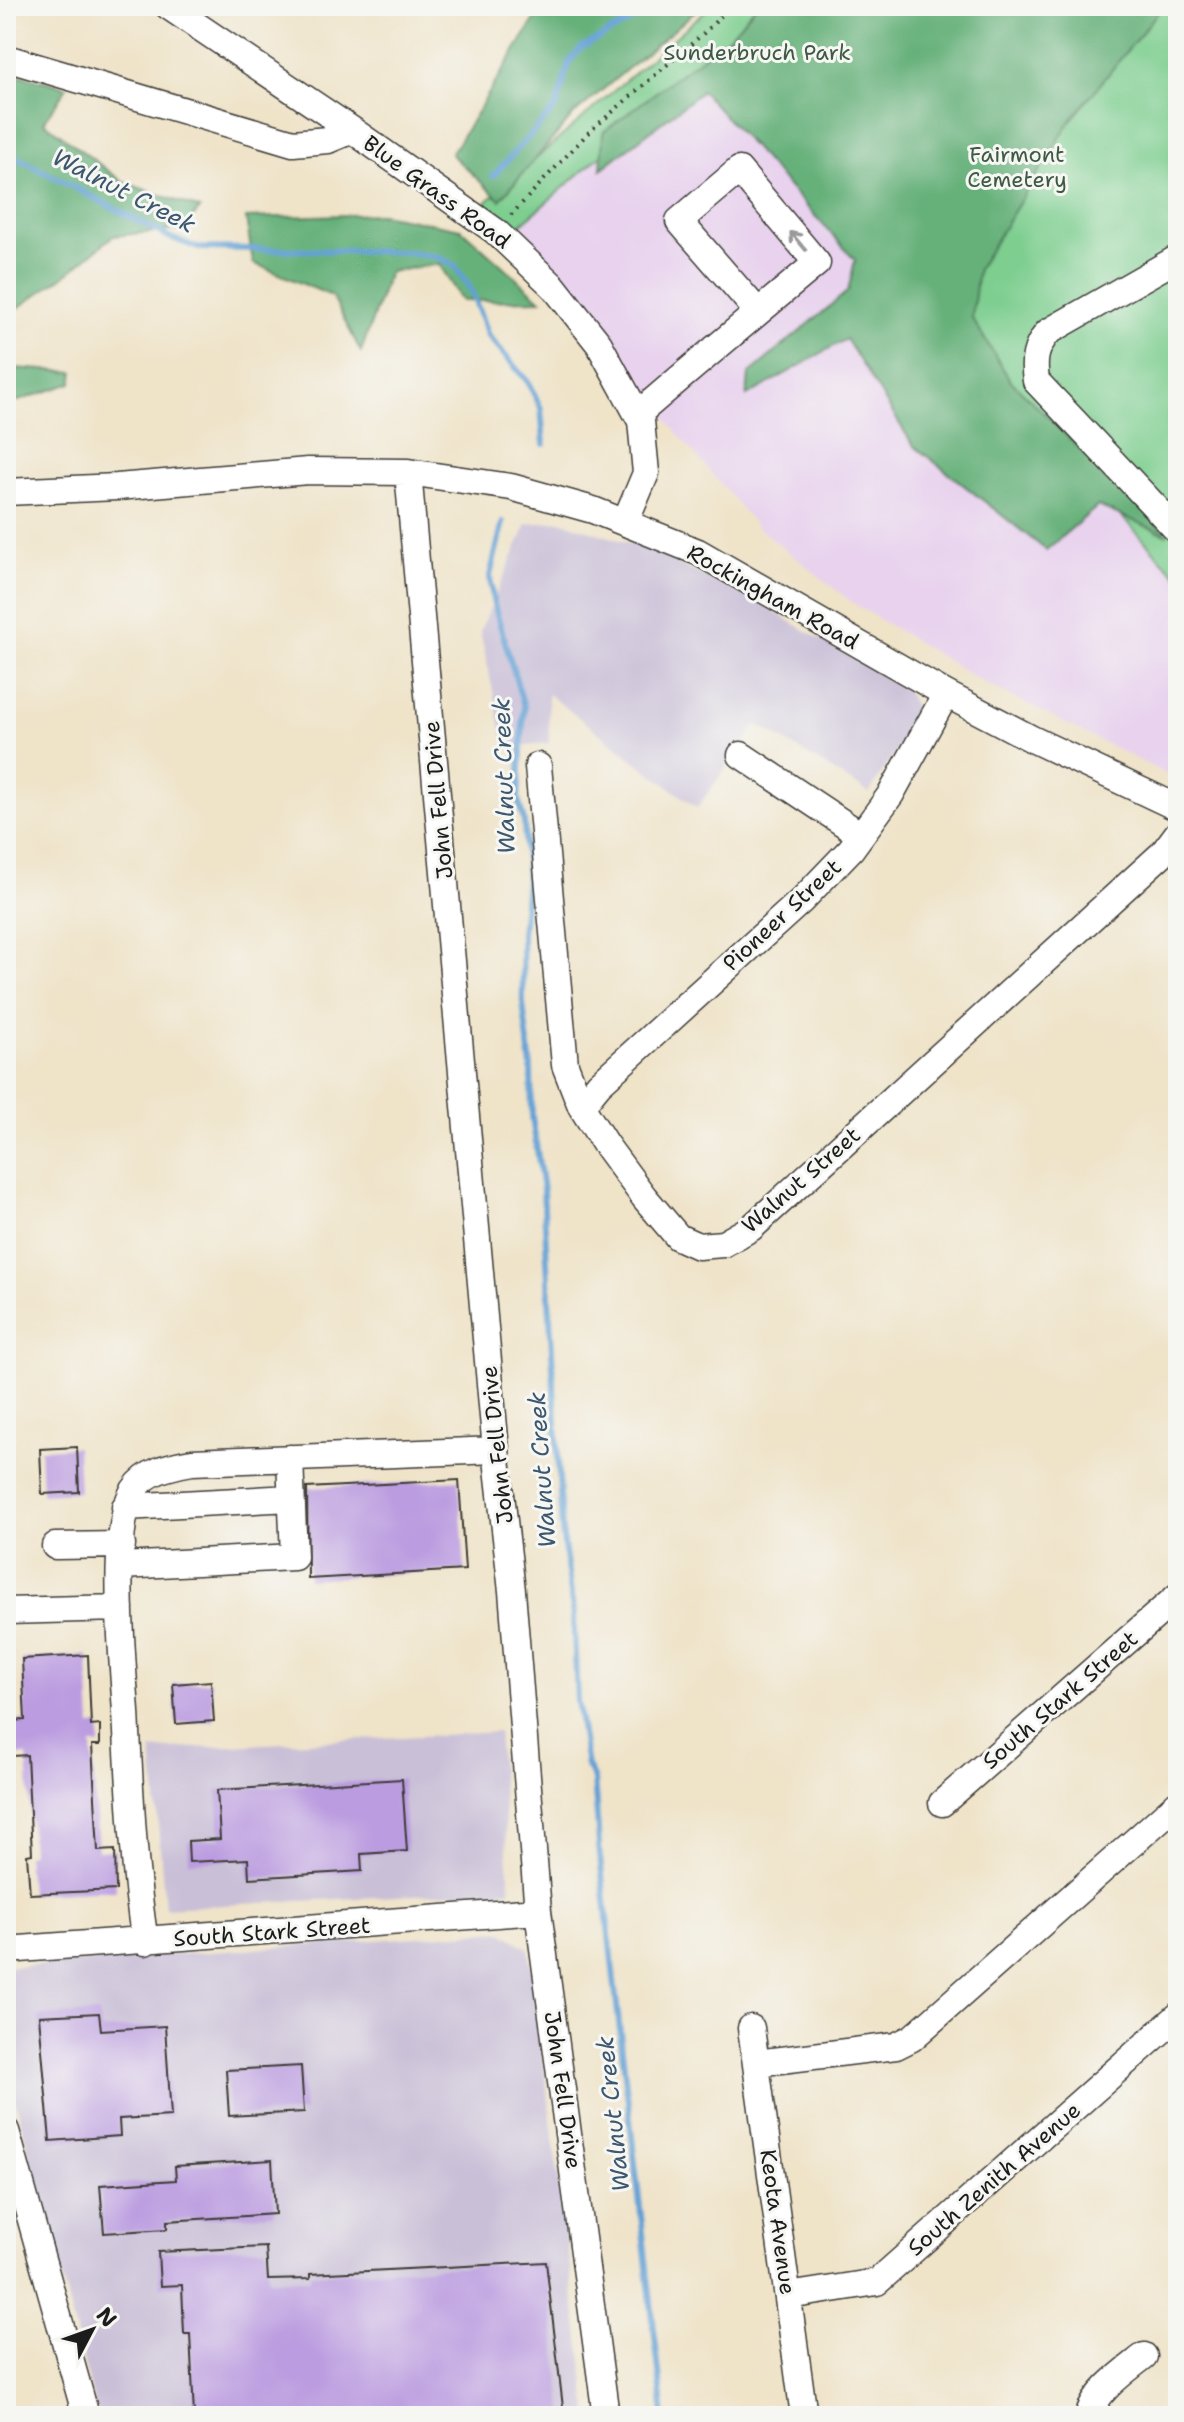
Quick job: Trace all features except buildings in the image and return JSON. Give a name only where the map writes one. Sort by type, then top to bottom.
[{"type":"street","points":[[168,6],[352,130]]},
{"type":"street","name":"Blue Grass Road","points":[[6,58],[293,143],[328,140],[352,130],[495,231],[554,287],[599,344],[638,414],[646,473],[625,523]]},
{"type":"street","points":[[638,414],[817,263],[739,170],[679,221],[758,312]]},
{"type":"street","points":[[1178,258],[1048,332],[1035,347],[1034,367],[1036,381],[1178,531]]},
{"type":"street","name":"Rockingham Road","points":[[6,492],[117,487],[308,471],[408,472],[511,487],[593,510],[698,552],[946,694],[1032,739],[1178,808]]},
{"type":"street","name":"John Fell Drive","points":[[408,472],[496,1450],[512,1591],[538,1911],[606,2416]]},
{"type":"street","name":"Pioneer Street","points":[[581,1106],[599,1084],[802,900],[851,849],[891,794],[946,694]]},
{"type":"street","points":[[741,755],[861,835]]},
{"type":"street","name":"Walnut Street","points":[[538,766],[565,1065],[581,1106],[629,1176],[678,1237],[698,1246],[723,1244],[751,1228],[1163,853],[1178,833]]},
{"type":"street","points":[[145,1942],[136,1882],[120,1608],[125,1507],[140,1482],[167,1466],[192,1462],[496,1450]]},
{"type":"street","points":[[55,1546],[121,1556],[294,1557],[290,1458]]},
{"type":"street","points":[[125,1507],[291,1498]]},
{"type":"street","name":"South Stark Street","points":[[942,1803],[1178,1596]]},
{"type":"street","points":[[6,1611],[120,1608]]},
{"type":"street","points":[[756,2063],[896,2046],[912,2038],[1178,1803]]},
{"type":"street","name":"South Stark Street","points":[[6,1950],[538,1911]]},
{"type":"street","name":"South Zenith Avenue","points":[[788,2296],[877,2282],[1178,2016]]},
{"type":"street","name":"Keota Avenue","points":[[751,2028],[804,2416]]},
{"type":"street","points":[[6,2131],[86,2416]]},
{"type":"street","points":[[1088,2416],[1091,2406],[1117,2377],[1144,2356]]},
{"type":"path","points":[[495,231],[588,133],[731,6]]},
{"type":"shaded area","points":[[708,63],[749,116],[1178,577],[1178,780],[977,679],[853,603],[757,527],[678,434],[519,226]]},
{"type":"shaded area","points":[[560,521],[644,548],[751,598],[907,691],[918,717],[869,793],[757,724],[697,808],[548,694],[549,743],[505,747],[480,631],[527,524]]},
{"type":"shaded area","points":[[498,1732],[510,1890],[165,1908],[152,1750]]},
{"type":"shaded area","points":[[500,1931],[529,1949],[589,2416],[98,2416],[6,2065],[6,1967]]},
{"type":"green space","points":[[543,6],[702,6],[574,114],[500,200],[451,154]]},
{"type":"green space","name":"Fairmont Cemetery","points":[[711,6],[1178,6],[1178,577],[749,116],[708,63],[519,226],[484,204]]},
{"type":"green space","name":"Sunderbruch Park","points":[[756,6],[1163,6],[1069,123],[978,269],[972,318],[1010,380],[1168,535],[1098,506],[1046,550],[913,445],[846,339],[747,396],[749,374],[848,291],[855,260],[702,91],[601,169],[603,132],[728,38]]},
{"type":"green space","points":[[6,72],[67,87],[44,122],[123,182],[200,209],[183,229],[113,236],[67,274],[6,316]]},
{"type":"green space","points":[[382,214],[461,229],[541,300],[462,301],[439,264],[389,272],[361,352],[332,296],[253,263],[246,218]]},
{"type":"green space","points":[[6,363],[14,368],[74,372],[72,383],[6,405]]},
{"type":"waterway","points":[[493,176],[557,106],[569,62],[581,48],[658,6]]},
{"type":"waterway","name":"Walnut Creek","points":[[6,152],[171,238],[198,248],[405,252],[438,257],[455,266],[471,290],[488,336],[528,382],[541,408],[544,444]]},
{"type":"waterway","name":"Walnut Creek","points":[[503,522],[490,576],[493,601],[524,707],[518,798],[524,821],[527,880],[522,934],[523,1003],[531,1067],[532,1117],[543,1190],[562,1530],[573,1608],[577,1700],[587,1766],[594,1779],[600,1857],[664,2416]]}]
